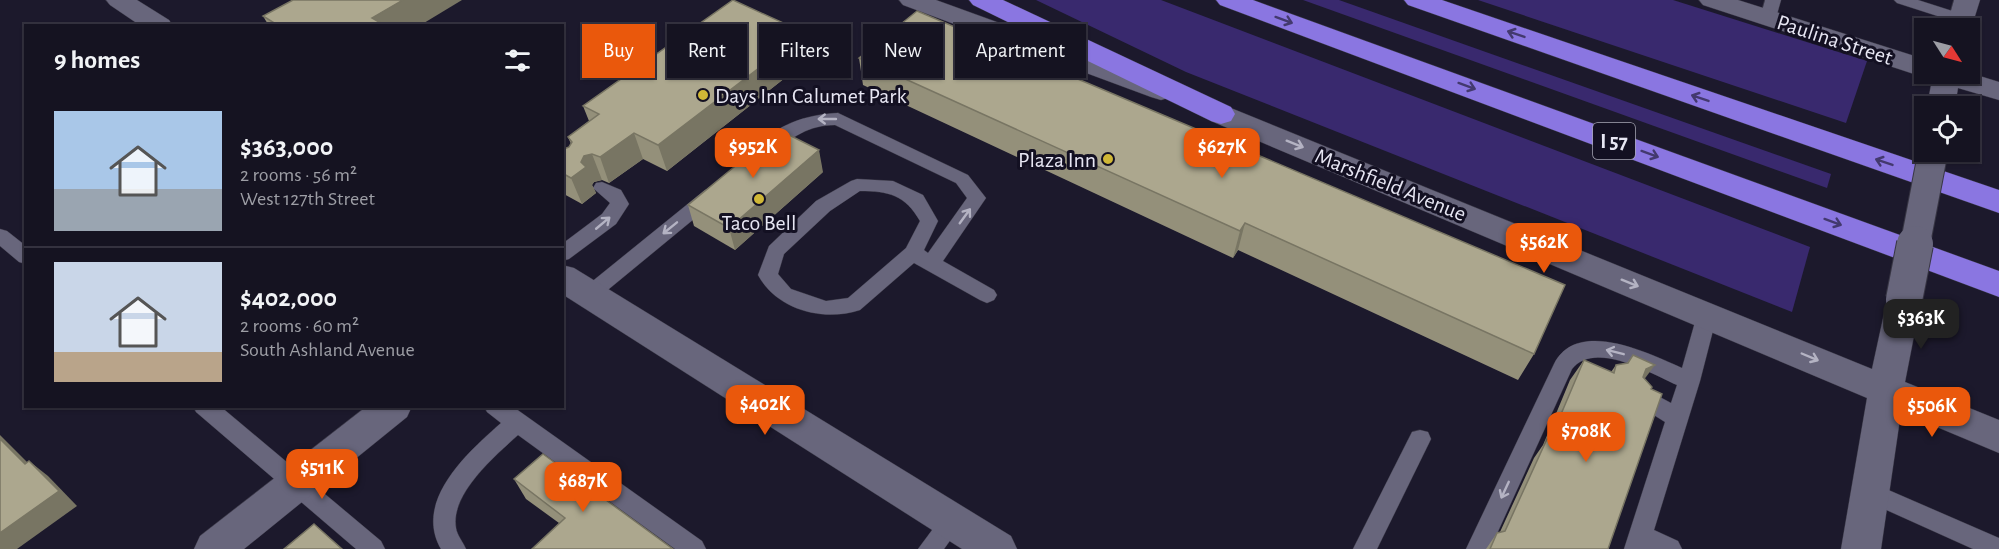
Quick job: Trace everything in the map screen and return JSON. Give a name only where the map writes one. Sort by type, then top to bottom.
[{"type":"highway","points":[[982,0],[1221,114]]},
{"type":"highway","name":"I 57","points":[[1228,0],[1999,284]]},
{"type":"highway","points":[[1417,0],[1999,202]]},
{"type":"main road","points":[[119,0],[157,24]]},
{"type":"main road","name":"Marshfield Avenue","points":[[912,0],[1221,114],[1999,437]]},
{"type":"main road","name":"Paulina Street","points":[[1712,0],[1771,9],[1914,62]]},
{"type":"main road","name":"Paulina Street","points":[[1977,84],[1999,91]]},
{"type":"main road","points":[[1861,549],[1886,389],[1932,162]]},
{"type":"main road","points":[[577,285],[997,549]]},
{"type":"main road","points":[[214,549],[392,408]]},
{"type":"lane","points":[[1902,0],[1963,16]]},
{"type":"lane","points":[[748,164],[800,124],[819,118],[838,119],[962,179],[977,198],[931,263]]},
{"type":"lane","points":[[857,185],[887,185],[917,200],[929,221],[913,253],[853,305],[825,309],[784,294],[768,275],[776,251],[823,206],[857,185]]},
{"type":"lane","points":[[577,285],[721,186]]},
{"type":"lane","points":[[564,253],[609,219],[620,204],[615,195],[602,188]]},
{"type":"lane","points":[[0,236],[24,255]]},
{"type":"lane","points":[[913,253],[987,296]]},
{"type":"lane","points":[[1670,549],[1639,542],[1707,315]]},
{"type":"lane","points":[[1478,549],[1574,367],[1574,353],[1602,349],[1635,358],[1689,381]]},
{"type":"lane","points":[[1641,396],[1677,418]]},
{"type":"lane","points":[[206,408],[373,549]]},
{"type":"lane","points":[[498,408],[694,549]]},
{"type":"lane","points":[[454,549],[449,543],[443,523],[446,504],[460,479],[479,456],[517,422]]},
{"type":"lane","points":[[1365,549],[1420,439]]},
{"type":"lane","points":[[1870,492],[1999,549]]},
{"type":"lane","points":[[930,549],[952,521]]},
{"type":"shaded area","points":[[1036,0],[1161,0],[1810,247],[1792,312],[1186,72]]},
{"type":"shaded area","points":[[1303,0],[1339,0],[1831,174],[1827,188]]},
{"type":"shaded area","points":[[1478,0],[1673,0],[1867,61],[1846,123]]},
{"type":"building","points":[[293,0],[403,0],[372,18],[382,24],[276,24],[263,16]]},
{"type":"building","points":[[733,0],[785,24],[759,24],[759,68],[747,77],[747,24],[699,24]]},
{"type":"building","points":[[917,11],[955,27],[955,78],[1075,78],[1565,285],[1534,354],[1245,223],[1240,231],[903,78],[943,78],[943,24],[901,24]]},
{"type":"building","points":[[667,47],[667,78],[746,78],[658,145],[634,133],[600,157],[592,154],[584,156],[581,162],[586,167],[571,178],[564,174],[564,149],[572,142],[568,137],[599,114],[583,106],[623,78],[655,78],[655,55]]},
{"type":"building","points":[[779,130],[819,150],[729,228],[688,205]]},
{"type":"building","points":[[1633,355],[1655,365],[1646,369],[1643,377],[1652,387],[1651,389],[1662,394],[1608,549],[1490,549],[1497,533],[1505,531],[1547,439],[1550,440],[1584,360],[1614,373],[1616,365],[1628,363]]},
{"type":"building","points":[[0,439],[25,464],[29,461],[59,491],[0,533]]},
{"type":"building","points":[[543,454],[673,549],[532,549],[565,518],[514,479]]},
{"type":"building","points":[[314,524],[342,549],[284,549]]},
{"type":"place","name":"Days Inn Calumet Park","points":[[703,95]]},
{"type":"place","name":"Plaza Inn","points":[[1108,159]]},
{"type":"place","name":"Taco Bell","points":[[759,199]]}]
